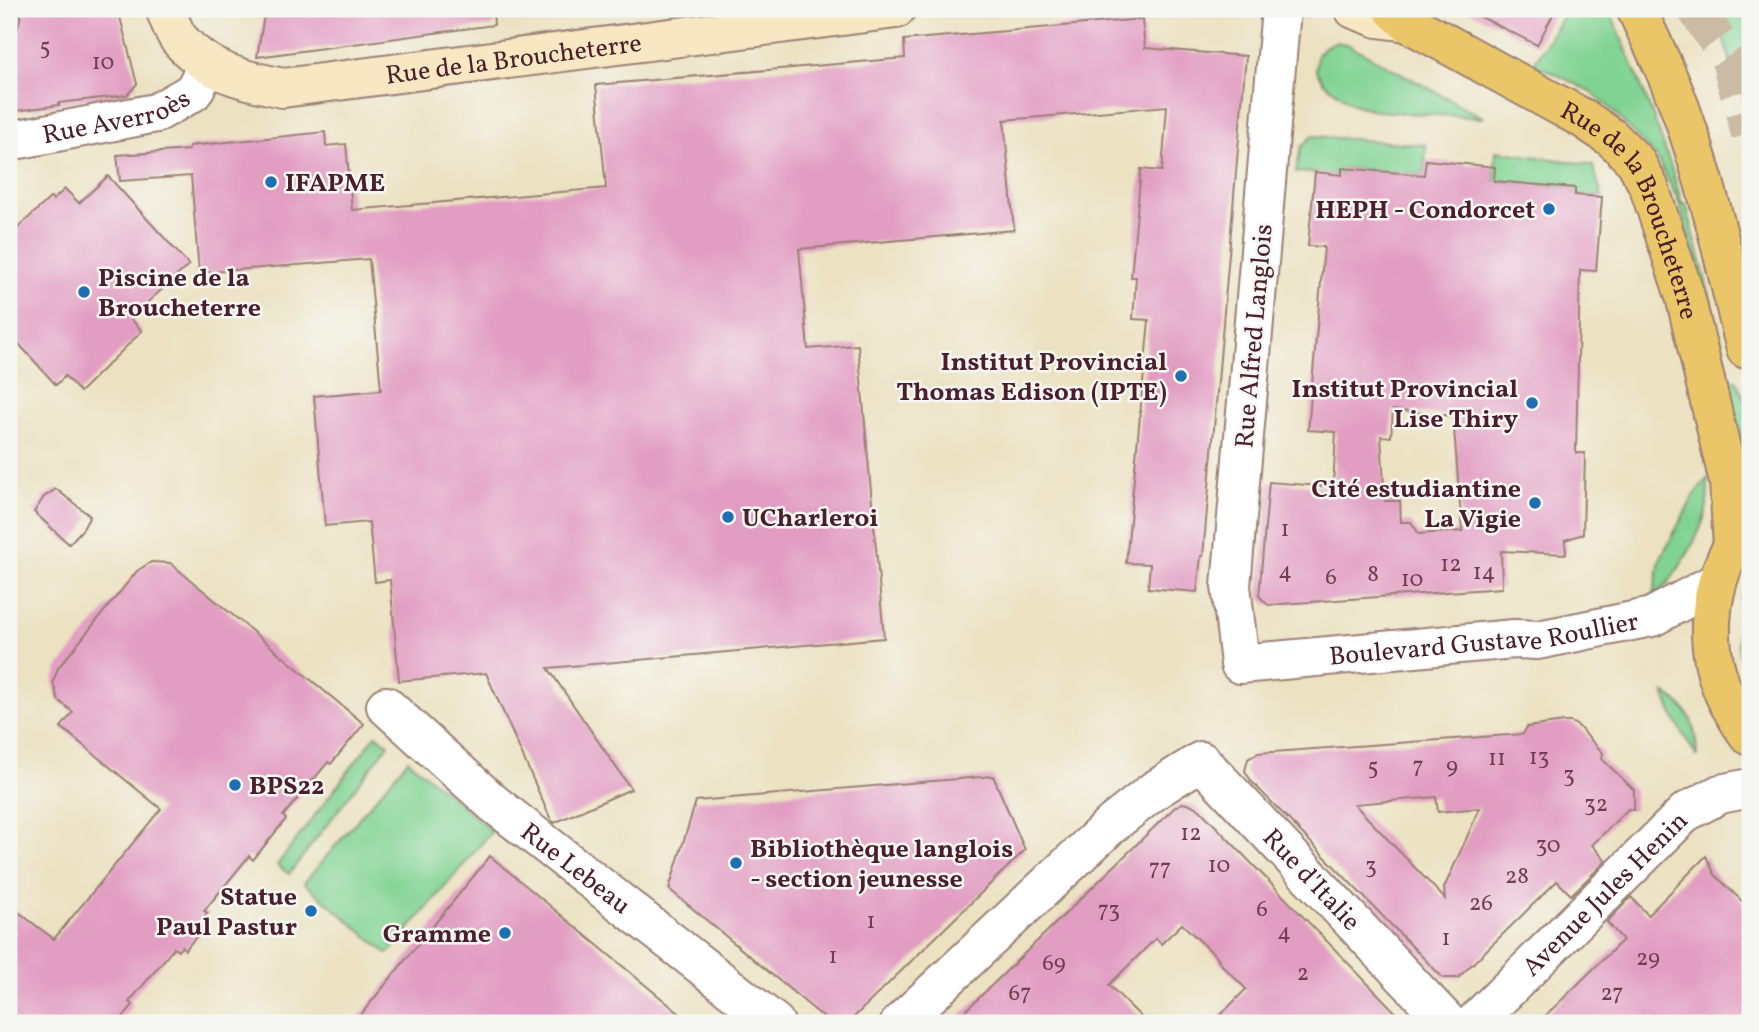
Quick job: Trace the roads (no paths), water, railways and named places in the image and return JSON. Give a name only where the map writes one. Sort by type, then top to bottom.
[{"type":"main road","name":"Rue de la Broucheterre","points":[[165,9],[178,38],[208,65],[242,80],[283,88],[896,9]]},
{"type":"main road","name":"Rue de la Broucheterre","points":[[1354,9],[1378,18],[1400,15],[1584,119],[1612,138],[1636,162],[1649,187],[1685,296],[1741,534]]},
{"type":"main road","points":[[1636,9],[1670,81],[1686,123],[1714,219],[1748,357]]},
{"type":"main road","points":[[1741,534],[1717,582],[1711,612],[1711,640],[1714,665],[1727,702],[1750,736]]},
{"type":"street","name":"Rue Alfred Langlois","points":[[1240,664],[1230,586],[1281,9]]},
{"type":"street","name":"Rue Averroès","points":[[9,141],[156,113],[193,92],[208,65]]},
{"type":"street","name":"Boulevard Gustave Roullier","points":[[1240,664],[1514,639],[1538,640],[1652,617],[1717,582]]},
{"type":"street","name":"Rue Lebeau","points":[[386,706],[493,803],[775,1023]]},
{"type":"street","name":"Rue d'Italie","points":[[900,1023],[1112,824],[1155,790],[1201,761],[1435,1010]]},
{"type":"street","name":"Avenue Jules Henin","points":[[1474,1023],[1686,812],[1720,794],[1750,788]]},
{"type":"tunnel","points":[[1696,9],[1730,60],[1750,134]]},
{"type":"place","name":"IFAPME","points":[[271,182]]},
{"type":"place","name":"HEPH - Condorcet","points":[[1549,209]]},
{"type":"place","name":"Piscine de la Broucheterre","points":[[84,292]]},
{"type":"place","name":"Institut Provincial Thomas Edison (IPTE)","points":[[1181,376]]},
{"type":"place","name":"Institut Provincial Lise Thiry","points":[[1532,403]]},
{"type":"place","name":"Cité estudiantine La Vigie","points":[[1535,503]]},
{"type":"place","name":"UCharleroi","points":[[728,517]]},
{"type":"place","name":"BPS22","points":[[235,785]]},
{"type":"place","name":"Bibliothèque langlois - section jeunesse","points":[[736,863]]},
{"type":"place","name":"Statue Paul Pastur","points":[[311,911]]},
{"type":"place","name":"Gramme","points":[[505,933]]}]
